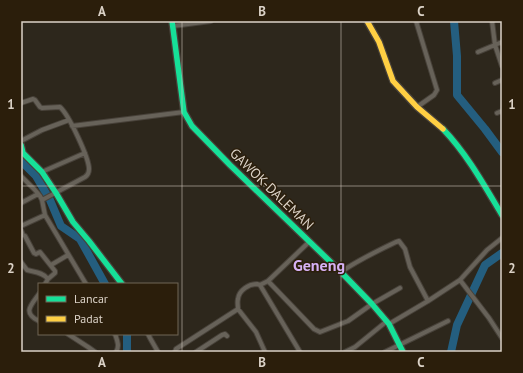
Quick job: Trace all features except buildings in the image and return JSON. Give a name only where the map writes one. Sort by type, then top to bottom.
[{"type":"street","points":[[173,23],[212,21]]},
{"type":"street","points":[[367,21],[379,42],[393,81],[417,107],[441,127],[455,142],[502,215]]},
{"type":"street","points":[[416,21],[437,90],[436,94],[417,107]]},
{"type":"street","points":[[492,21],[495,45],[502,66]]},
{"type":"street","name":"GAWOK-DALEMAN","points":[[173,23],[184,112],[188,120],[230,165],[372,304],[388,322],[402,352]]},
{"type":"street","points":[[478,52],[502,42]]},
{"type":"street","points":[[495,83],[502,80]]},
{"type":"street","points":[[21,103],[33,99],[36,100],[42,108],[60,107],[73,126],[85,152],[89,166],[88,174],[85,177],[43,200]]},
{"type":"street","points":[[497,113],[502,111]]},
{"type":"street","points":[[73,126],[184,112]]},
{"type":"street","points":[[21,141],[42,130],[69,120]]},
{"type":"street","points":[[22,148],[44,171],[58,192],[70,217],[121,283]]},
{"type":"street","points":[[44,171],[85,152]]},
{"type":"street","points":[[21,176],[43,200],[45,215],[85,283]]},
{"type":"street","points":[[21,203],[38,194]]},
{"type":"street","points":[[21,226],[45,215]]},
{"type":"street","points":[[21,230],[26,236],[34,254],[40,252],[56,272],[46,283]]},
{"type":"street","points":[[346,352],[355,348],[388,322],[428,301],[460,280],[487,250],[502,238]]},
{"type":"street","points":[[341,272],[367,256],[400,241],[405,249],[410,267],[428,301]]},
{"type":"street","points":[[265,352],[253,328],[238,309],[237,300],[241,292],[250,285],[260,285],[268,281],[309,242]]},
{"type":"street","points":[[51,265],[68,255]]},
{"type":"street","points":[[21,262],[27,270],[42,274],[48,279]]},
{"type":"street","points":[[460,280],[489,318],[502,338]]},
{"type":"street","points":[[268,281],[314,329],[318,331],[322,331],[348,321],[372,304],[400,288]]},
{"type":"street","points":[[260,285],[299,350],[292,352]]},
{"type":"street","points":[[38,296],[29,309],[31,316],[38,320]]},
{"type":"street","points":[[174,352],[176,349],[238,309]]},
{"type":"street","points":[[385,352],[448,321]]},
{"type":"street","points":[[196,352],[222,335],[224,334],[227,336]]},
{"type":"street","points":[[70,335],[95,352]]},
{"type":"street","points":[[115,335],[118,343],[117,352]]},
{"type":"street","points":[[148,335],[158,352]]},
{"type":"waterway","points":[[454,21],[457,56],[457,95],[502,152]]},
{"type":"waterway","points":[[21,161],[36,176],[50,200],[61,226],[80,239],[104,283]]},
{"type":"waterway","points":[[451,352],[457,325],[485,265],[502,253]]},
{"type":"waterway","points":[[127,335],[127,352]]},
{"type":"traffic: fast","points":[[172,21],[184,112],[192,126],[372,304],[389,324],[403,352]]},
{"type":"traffic: fast","points":[[443,129],[467,159],[502,215]]},
{"type":"traffic: fast","points":[[21,145],[23,153],[42,172],[73,222],[121,283]]},
{"type":"traffic: slow","points":[[367,21],[379,42],[393,81],[417,107],[443,129]]},
{"type":"district","name":"Geneng","points":[[319,265]]}]
